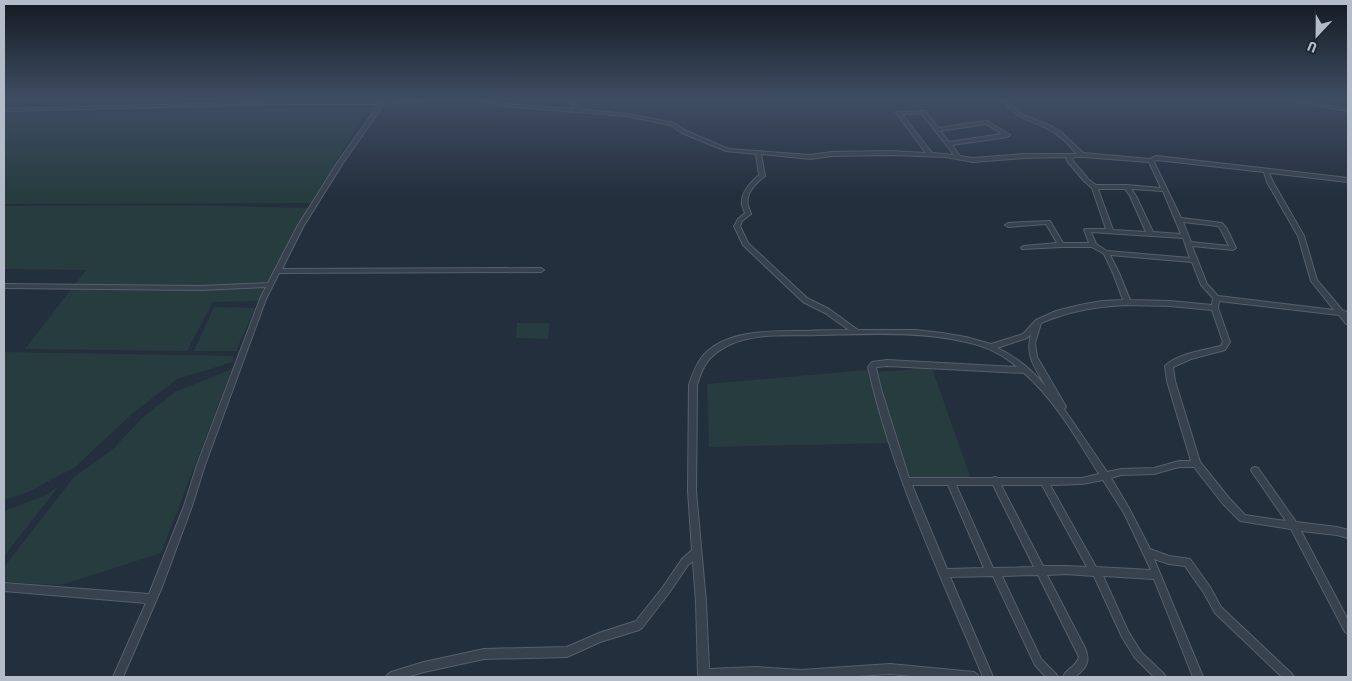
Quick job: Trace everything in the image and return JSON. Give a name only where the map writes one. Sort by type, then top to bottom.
[{"type":"street","points":[[118,677],[152,599],[195,488],[201,465],[218,426],[258,311],[300,227],[362,132]]},
{"type":"street","points":[[684,132],[721,149],[810,157],[831,154],[891,153],[946,155],[987,160],[1024,156],[1082,156],[1151,161],[1156,158],[1348,180]]},
{"type":"street","points":[[913,132],[931,155]]},
{"type":"street","points":[[938,132],[959,158]]},
{"type":"street","points":[[948,144],[1007,135],[1002,132]]},
{"type":"street","points":[[1056,132],[1082,156]]},
{"type":"street","points":[[758,152],[762,176],[753,182],[744,200],[748,214],[740,220],[737,226],[745,244],[806,300],[827,311],[858,333]]},
{"type":"street","points":[[1073,156],[1069,158],[1070,161],[1086,180],[1096,187],[1164,190]]},
{"type":"street","points":[[1151,161],[1186,236],[1204,285],[1216,298],[1345,313]]},
{"type":"street","points":[[1266,171],[1270,182],[1301,236],[1314,282],[1345,313],[1348,322]]},
{"type":"street","points":[[1096,187],[1110,231]]},
{"type":"street","points":[[1127,187],[1150,233]]},
{"type":"street","points":[[1179,220],[1220,224],[1233,248],[1189,244]]},
{"type":"street","points":[[1008,225],[1048,222],[1061,245]]},
{"type":"street","points":[[1093,246],[1088,230],[1186,236]]},
{"type":"street","points":[[1024,248],[1061,245],[1093,246],[1106,253],[1194,260]]},
{"type":"street","points":[[1106,253],[1127,302]]},
{"type":"street","points":[[279,271],[541,270]]},
{"type":"street","points":[[4,286],[200,288],[271,285]]},
{"type":"street","points":[[1216,298],[1215,308],[1227,342],[1223,348],[1203,352],[1169,366],[1171,381],[1196,464],[1241,517],[1348,534]]},
{"type":"street","points":[[991,347],[1024,336],[1038,322],[1058,312],[1127,302],[1215,308]]},
{"type":"street","points":[[1038,322],[1032,343],[1032,358],[1046,378],[1068,419],[1121,500],[1156,574],[1198,677]]},
{"type":"street","points":[[974,677],[890,669],[801,675],[756,672],[704,676],[692,492],[693,385],[697,370],[719,347],[743,337],[780,333],[945,336],[991,347],[1026,370],[1068,419]]},
{"type":"street","points":[[988,677],[946,573],[906,482],[878,389],[873,364],[946,365],[1026,370]]},
{"type":"street","points":[[906,482],[1082,481],[1121,472],[1154,471],[1179,464],[1196,464]]},
{"type":"street","points":[[1255,470],[1294,526],[1348,629]]},
{"type":"street","points":[[995,480],[1018,529],[1043,571],[1084,658],[1081,666],[1068,677]]},
{"type":"street","points":[[1044,481],[1095,572],[1125,634],[1138,655],[1161,677]]},
{"type":"street","points":[[951,483],[1038,662],[1053,677]]},
{"type":"street","points":[[392,677],[424,667],[484,654],[567,652],[599,638],[639,625],[685,562],[697,552]]},
{"type":"street","points":[[1146,552],[1169,560],[1188,562],[1218,610],[1289,677]]},
{"type":"street","points":[[946,573],[1043,571],[1156,574]]},
{"type":"street","points":[[4,587],[152,599]]},
{"type":"green space","points":[[4,132],[354,132],[311,203],[4,204]]},
{"type":"green space","points":[[179,205],[310,208],[259,301],[213,302],[187,351],[25,349],[86,270],[4,269],[4,206]]},
{"type":"green space","points":[[214,307],[255,308],[236,351],[194,351]]},
{"type":"green space","points":[[517,323],[550,323],[548,339],[516,338]]},
{"type":"green space","points":[[4,352],[233,356],[233,362],[177,379],[132,414],[74,468],[28,492],[4,500]]},
{"type":"green space","points":[[932,368],[971,479],[910,479],[876,372]]},
{"type":"green space","points":[[232,369],[161,553],[61,585],[4,582],[4,567],[74,477],[113,449],[142,418],[175,392]]},
{"type":"green space","points":[[867,370],[890,443],[709,447],[707,384]]},
{"type":"green space","points":[[59,486],[4,556],[4,511],[44,496]]}]
